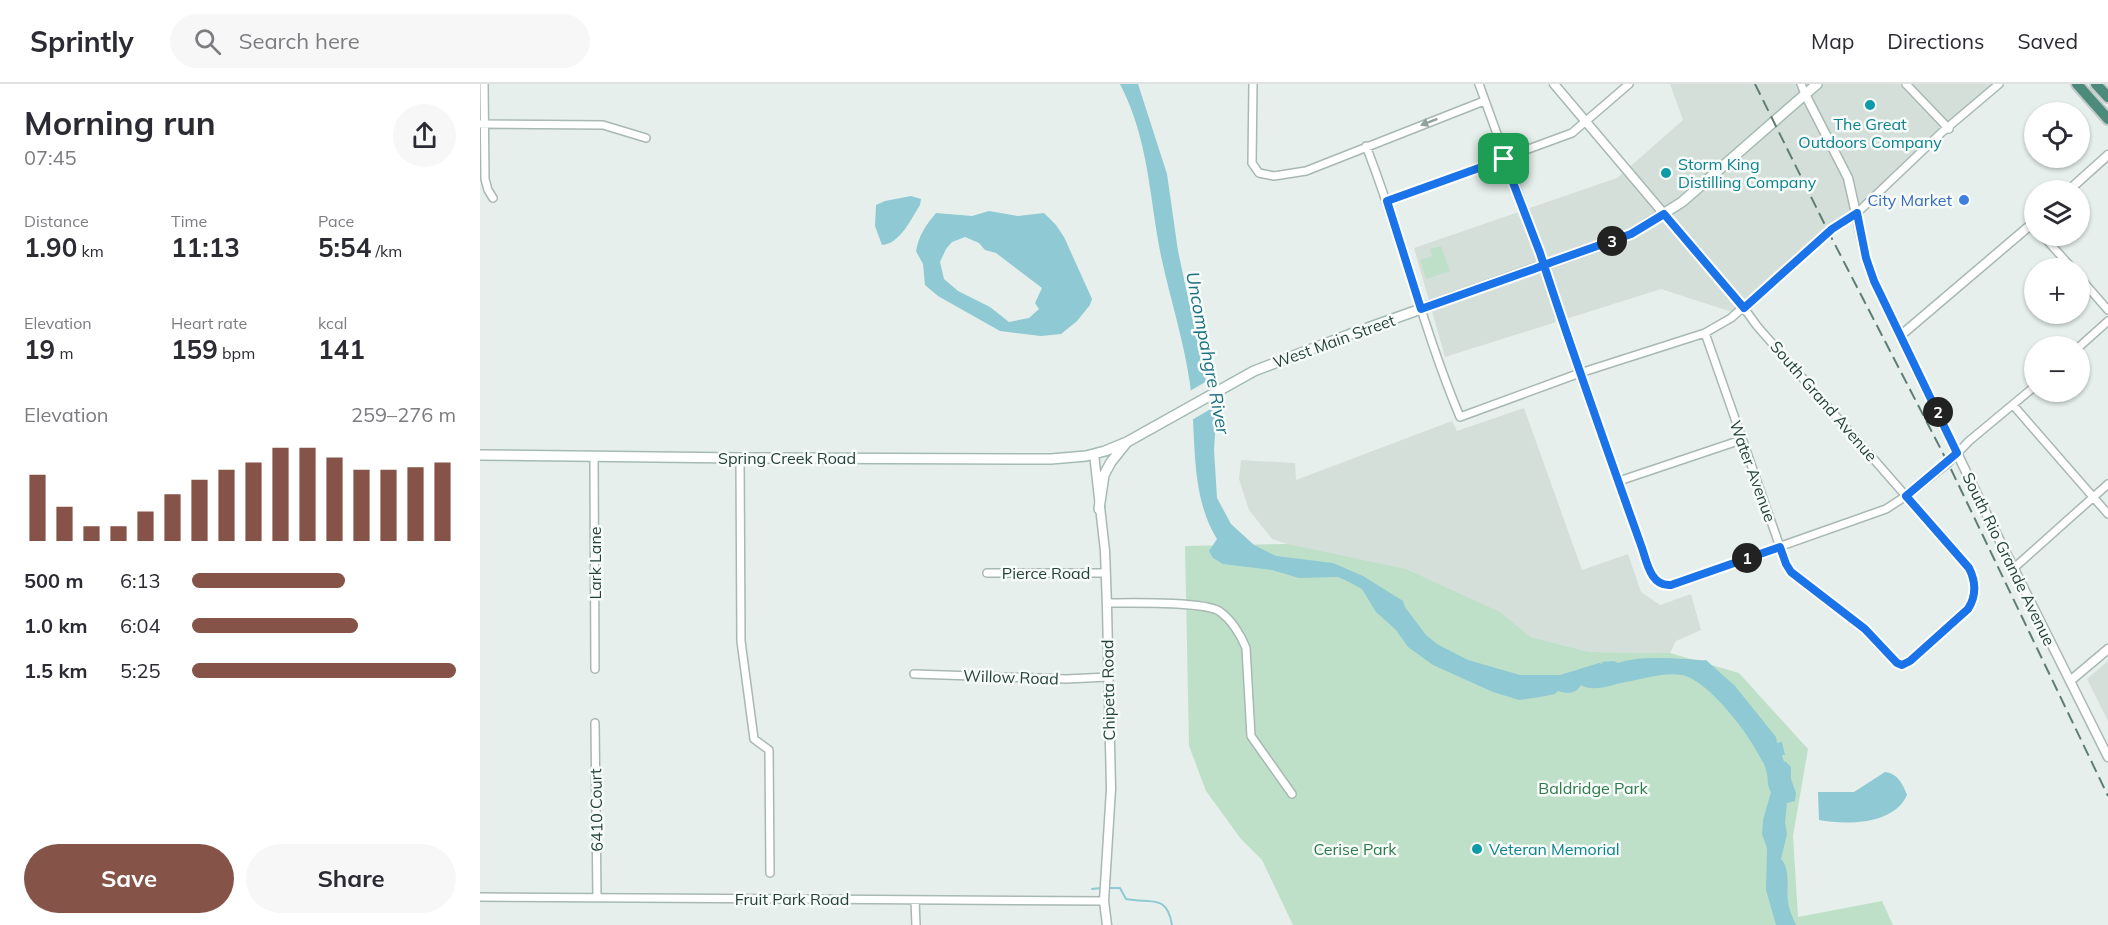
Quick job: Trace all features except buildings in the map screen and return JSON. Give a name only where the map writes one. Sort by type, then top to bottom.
[{"type":"highway","points":[[2077,84],[2108,119]]},
{"type":"highway","points":[[2096,84],[2108,97]]},
{"type":"main road","name":"West Main Street","points":[[1094,454],[1127,442],[1254,371],[1348,334],[1631,234],[1664,214],[1702,186],[1817,84]]},
{"type":"main road","points":[[1099,509],[1104,474],[1127,442]]},
{"type":"main road","name":"Spring Creek Road","points":[[480,455],[1051,459],[1094,454]]},
{"type":"street","points":[[484,84],[482,124],[484,179],[493,198]]},
{"type":"street","points":[[1253,84],[1252,163],[1259,173],[1274,176],[1306,171],[1484,101]]},
{"type":"street","points":[[1479,84],[1651,572],[1658,583],[1664,586],[1886,509],[1906,496],[2024,396]]},
{"type":"street","points":[[1554,84],[1664,214]]},
{"type":"street","points":[[1387,201],[1572,133],[1629,84]]},
{"type":"street","points":[[1801,84],[1805,94]]},
{"type":"street","points":[[1906,84],[1949,129]]},
{"type":"street","points":[[1366,146],[1387,201],[1421,309],[1460,417],[1580,373],[1705,333],[1731,318],[1832,229],[1857,213],[1999,84]]},
{"type":"street","name":"South Rio Grande Avenue","points":[[1805,94],[1848,178],[1866,258],[1874,281],[2108,757]]},
{"type":"street","points":[[482,124],[603,125],[646,138]]},
{"type":"street","points":[[2080,180],[2108,155]]},
{"type":"street","name":"South Grand Avenue","points":[[1664,214],[1757,326],[1969,568],[1973,576],[1975,592],[1968,609],[1910,661],[1902,665]]},
{"type":"street","points":[[1900,336],[2024,232]]},
{"type":"street","points":[[2052,246],[2063,258]]},
{"type":"street","points":[[2090,289],[2108,310]]},
{"type":"street","points":[[2090,337],[2108,321]]},
{"type":"street","name":"Water Avenue","points":[[1705,333],[1786,564],[1791,572],[1865,629],[1897,663],[1902,665]]},
{"type":"street","points":[[2013,405],[2108,514]]},
{"type":"street","points":[[1619,481],[1741,440]]},
{"type":"street","name":"Chipeta Road","points":[[1094,454],[1107,603],[1111,789],[1104,901],[1107,925]]},
{"type":"street","name":"Lark Lane","points":[[594,457],[595,669]]},
{"type":"street","points":[[740,458],[741,641],[754,739],[770,750],[770,873]]},
{"type":"street","points":[[2014,568],[2108,484]]},
{"type":"street","name":"Pierce Road","points":[[987,573],[1106,573]]},
{"type":"street","points":[[1107,603],[1200,605],[1218,610],[1230,621],[1243,639],[1246,648],[1251,736],[1292,794]]},
{"type":"street","points":[[2070,681],[2108,649]]},
{"type":"street","name":"Willow Road","points":[[914,674],[1066,679],[1108,677]]},
{"type":"street","name":"6410 Court","points":[[595,723],[597,898]]},
{"type":"street","name":"Fruit Park Road","points":[[480,897],[1104,901]]},
{"type":"street","points":[[915,900],[916,925]]},
{"type":"shaded area","points":[[1670,84],[1998,84],[1857,213],[1732,312],[1661,289],[1445,357],[1414,248],[1617,178],[1683,120]]},
{"type":"shaded area","points":[[1524,408],[1582,570],[1628,554],[1641,592],[1660,605],[1691,594],[1701,630],[1676,641],[1670,653],[1590,652],[1531,637],[1499,612],[1272,539],[1249,510],[1239,479],[1241,460],[1295,463],[1296,480],[1452,421],[1457,431]]},
{"type":"shaded area","points":[[2108,661],[2108,721],[2087,679]]},
{"type":"green space","points":[[1441,246],[1450,271],[1426,279],[1420,260],[1432,256],[1430,249]]},
{"type":"green space","name":"Baldridge Park","points":[[1288,544],[1406,569],[1500,612],[1531,637],[1590,652],[1670,653],[1739,673],[1808,749],[1793,836],[1798,917],[1882,901],[1893,925],[1293,925],[1262,860],[1241,839],[1206,791],[1189,746],[1185,546]]},
{"type":"water","points":[[1120,84],[1138,84],[1167,174],[1178,251],[1216,418],[1214,450],[1217,498],[1231,524],[1254,545],[1276,556],[1333,563],[1363,576],[1403,601],[1426,635],[1437,644],[1468,660],[1520,675],[1560,675],[1599,663],[1603,664],[1601,662],[1618,663],[1643,658],[1706,660],[1735,686],[1776,737],[1777,743],[1782,742],[1784,762],[1791,767],[1791,779],[1796,793],[1795,801],[1787,803],[1785,823],[1787,834],[1781,859],[1786,868],[1789,905],[1796,925],[1776,925],[1766,890],[1767,848],[1762,834],[1763,820],[1771,792],[1765,766],[1747,735],[1727,709],[1692,679],[1675,674],[1661,675],[1598,688],[1581,685],[1577,690],[1571,692],[1558,691],[1555,694],[1519,700],[1493,692],[1433,665],[1408,647],[1396,630],[1376,612],[1362,589],[1347,581],[1338,577],[1299,578],[1272,570],[1223,564],[1213,558],[1209,551],[1217,539],[1208,522],[1198,484],[1190,384],[1181,336],[1161,256],[1143,147],[1130,105]]},
{"type":"water","points":[[911,196],[921,199],[909,224],[900,236],[882,245],[875,226],[876,205]]},
{"type":"water","points":[[989,211],[1018,216],[1044,213],[1056,225],[1064,237],[1092,299],[1077,321],[1061,334],[1041,336],[1000,331],[938,296],[925,285],[923,264],[916,251],[926,226],[936,213],[972,216]],"holes":[[[965,237],[979,243],[985,250],[996,253],[1042,288],[1035,303],[1039,309],[1029,318],[1009,322],[990,307],[958,291],[944,279],[940,262],[952,242]]]},
{"type":"water","points":[[1885,772],[1893,774],[1899,780],[1907,795],[1901,805],[1892,812],[1868,821],[1819,820],[1818,792],[1854,792]]},
{"type":"pier","points":[[1209,380],[1216,406],[1190,421],[1188,392]]},
{"type":"waterway","points":[[1092,889],[1101,888]]},
{"type":"waterway","points":[[1107,888],[1120,888],[1126,899],[1162,904],[1170,915],[1172,925]]},
{"type":"railway","points":[[1755,84],[1948,463],[2108,796]]},
{"type":"place","name":"The Great Outdoors Company","points":[[1870,105]]},
{"type":"place","name":"Storm King Distilling Company","points":[[1666,173]]},
{"type":"place","name":"City Market","points":[[1964,200]]},
{"type":"place","name":"Veteran Memorial","points":[[1477,849]]},
{"type":"route","points":[[1504,159],[1387,201],[1421,309],[1534,269],[1544,265],[1552,262],[1631,234],[1664,214],[1744,308],[1832,229],[1857,213],[1866,258],[1874,281],[1957,453],[1906,496],[1969,568],[1973,576],[1975,592],[1968,609],[1910,661],[1902,665],[1897,663],[1865,629],[1791,572],[1780,547],[1671,585],[1664,586],[1658,583],[1642,548],[1585,388],[1561,313],[1544,265],[1540,253],[1504,159]]},
{"type":"water label","name":"Uncompahgre River","points":[[1208,353]]},
{"type":"park label","name":"Cerise Park","points":[[1355,849]]}]
